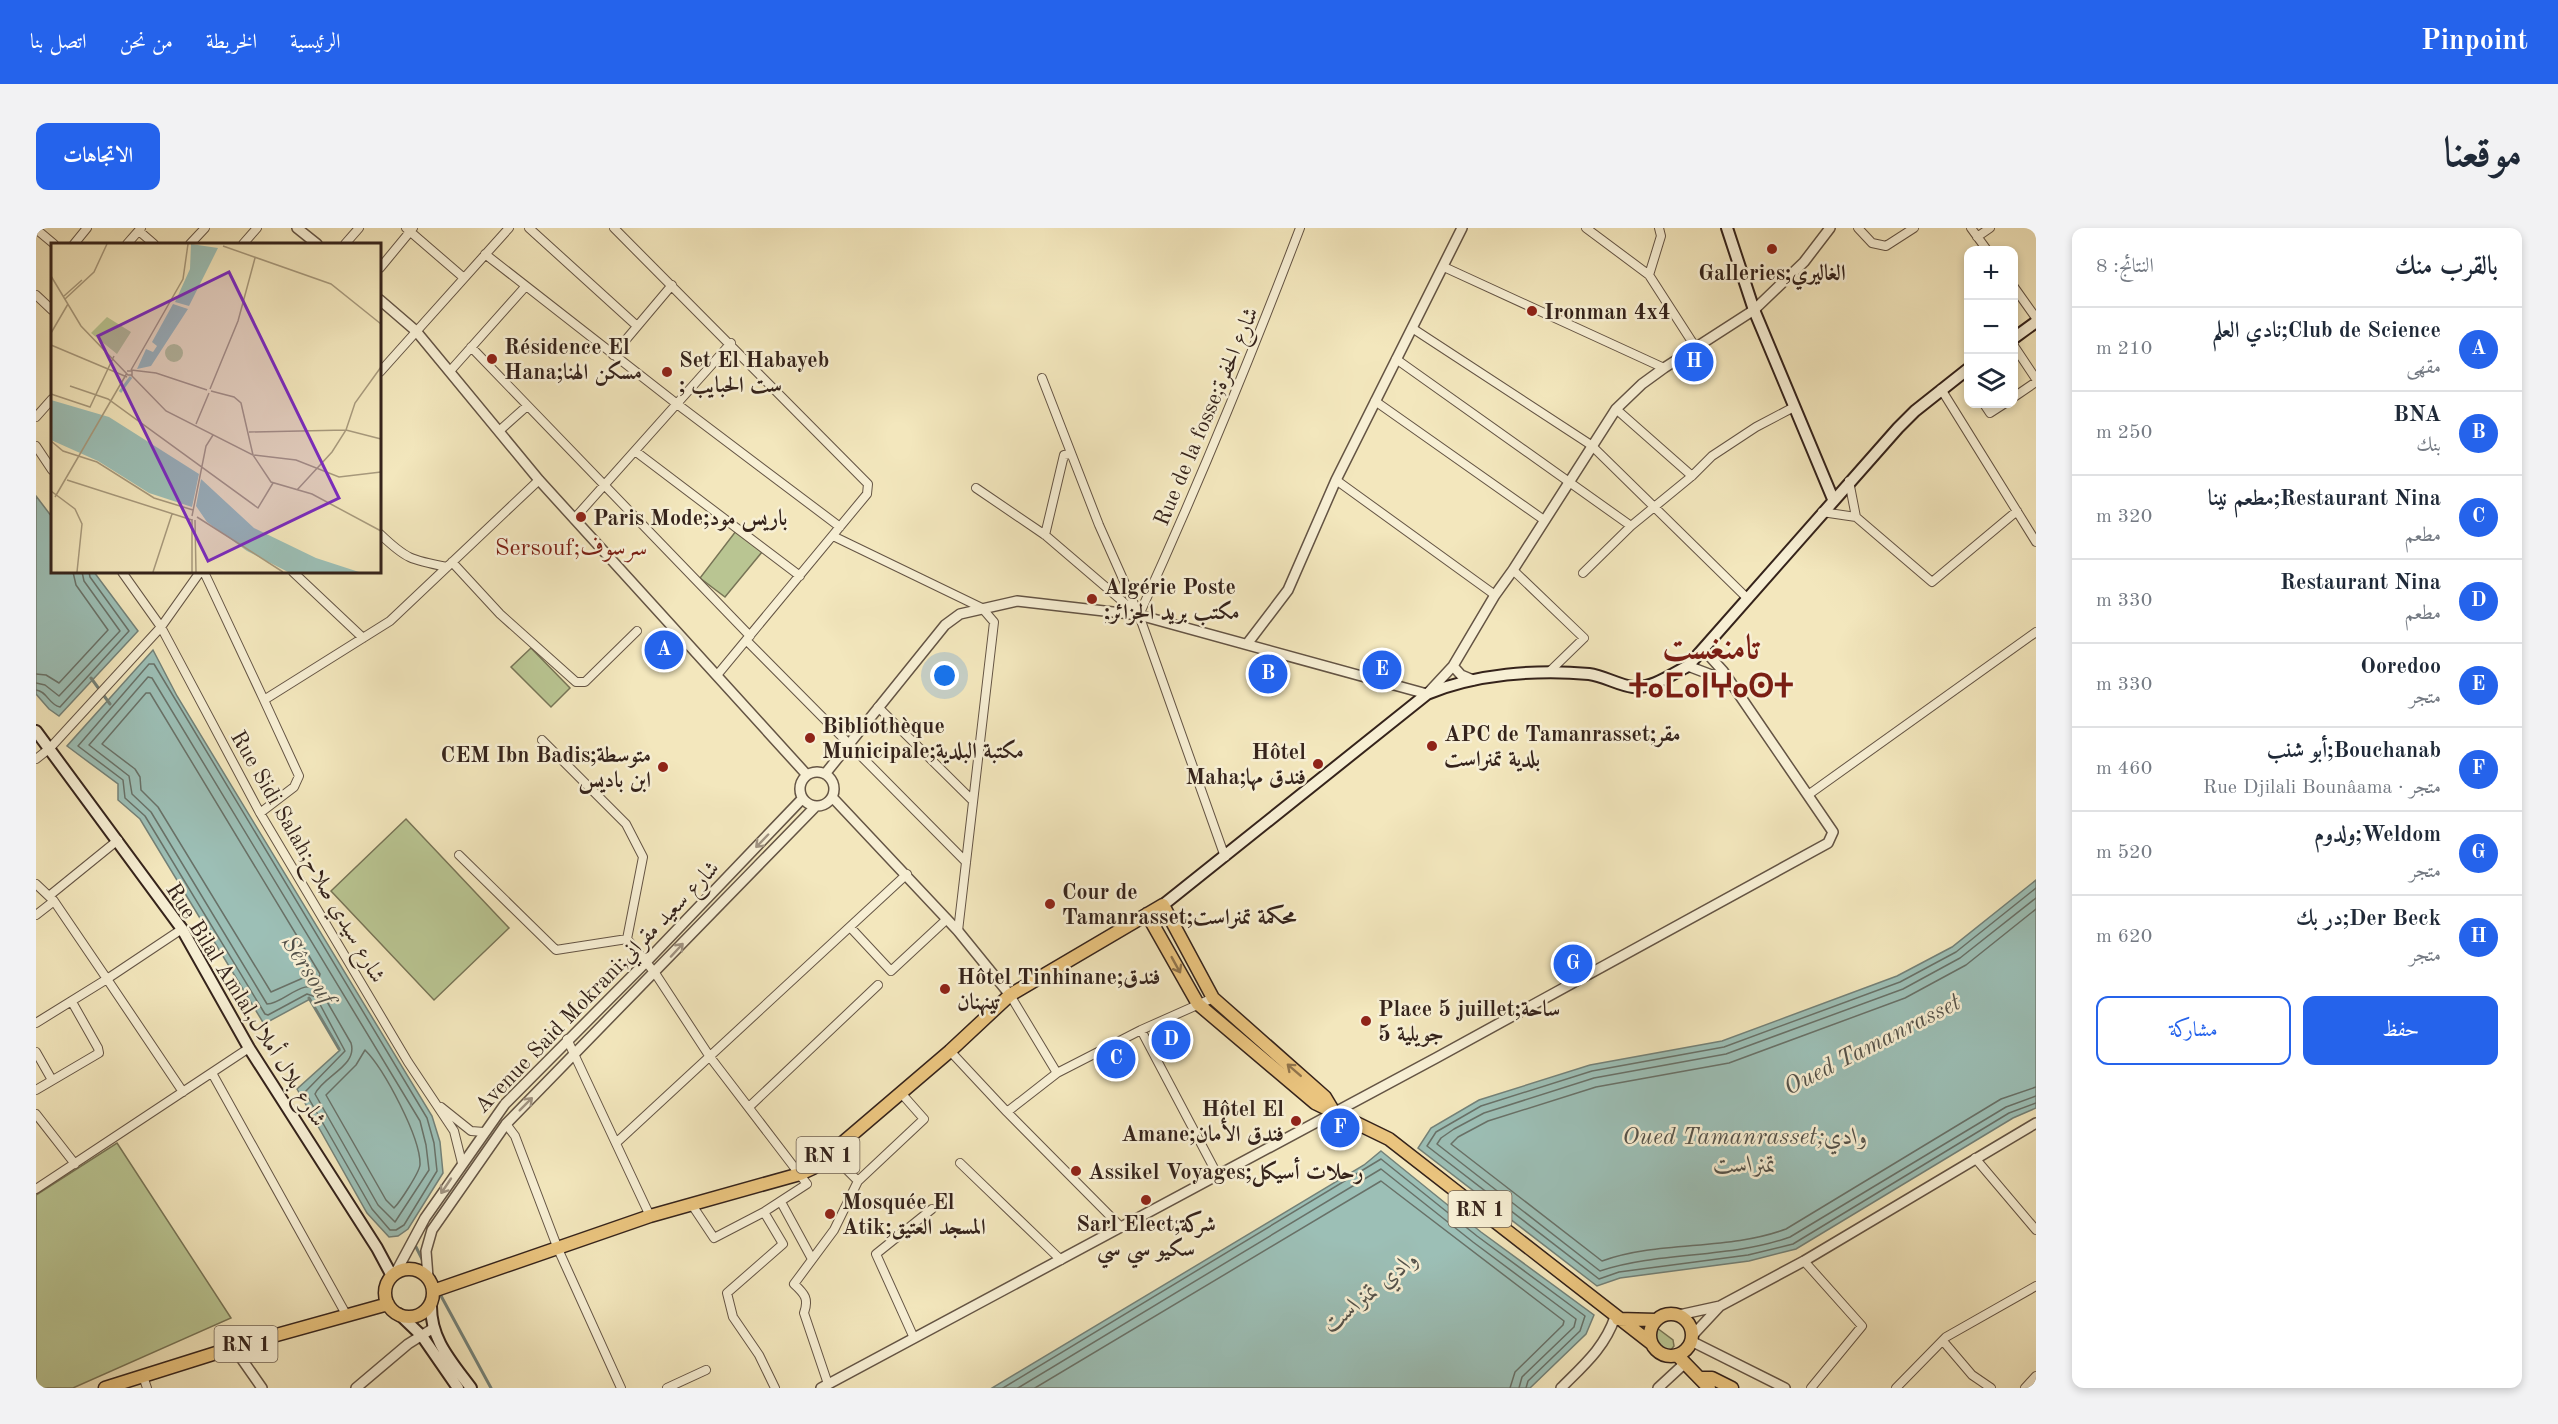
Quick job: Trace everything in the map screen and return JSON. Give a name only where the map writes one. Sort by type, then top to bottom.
[{"type":"main road","points":[[1727,228],[1754,310],[1833,499]]},
{"type":"main road","points":[[2018,334],[2036,320]]},
{"type":"main road","points":[[1163,905],[1426,694],[1449,685],[1473,680],[1549,672],[1592,674],[1634,687],[1654,684],[1688,666],[1833,499],[1914,411],[1941,389],[1964,376]]},
{"type":"main road","name":"Rue Bilal Amlal,شارع بلال أملال","points":[[36,731],[182,929],[249,1048],[394,1274]]},
{"type":"main road","name":"RN 1","points":[[434,1291],[650,1216],[800,1174],[830,1153],[950,1051],[1010,995],[1163,905],[1213,998],[1326,1097],[1334,1112]]},
{"type":"main road","name":"RN 1","points":[[1147,914],[1198,1004],[1315,1103],[1389,1139],[1651,1344]]},
{"type":"main road","points":[[458,1388],[422,1336],[388,1304],[386,1290],[394,1274],[415,1269],[428,1277],[434,1291],[431,1304],[432,1329],[440,1346],[471,1388]]},
{"type":"main road","name":"RN 1","points":[[105,1388],[145,1382],[234,1348],[388,1304]]},
{"type":"main road","points":[[399,1314],[406,1317],[421,1314],[431,1304]]},
{"type":"main road","points":[[1680,1359],[1691,1339],[1687,1322],[1679,1316],[1664,1314],[1656,1320],[1649,1334],[1651,1344],[1662,1354],[1680,1359],[1705,1383],[1712,1378],[1732,1388]]},
{"type":"main road","points":[[1617,1318],[1656,1320]]},
{"type":"street","points":[[75,243],[87,228]]},
{"type":"street","points":[[191,243],[205,228]]},
{"type":"street","points":[[244,243],[257,228]]},
{"type":"street","points":[[297,228],[311,243]]},
{"type":"street","points":[[346,243],[359,228]]},
{"type":"street","points":[[381,371],[509,228]]},
{"type":"street","points":[[529,228],[637,326]]},
{"type":"street","points":[[614,228],[731,343],[868,484],[867,494],[718,674]]},
{"type":"street","name":"Rue de la fosse;شارع الحفرة","points":[[1139,615],[1198,483],[1300,228]]},
{"type":"street","points":[[1247,645],[1288,590],[1336,480],[1462,228]]},
{"type":"street","points":[[1586,228],[1649,275],[1696,348]]},
{"type":"street","points":[[1649,275],[1661,236],[1659,228]]},
{"type":"street","points":[[825,774],[945,625],[960,614],[1017,601],[1139,615],[1426,694],[1453,666],[1495,595],[1616,409],[1642,384],[1664,368],[1754,310],[1804,262],[1830,228]]},
{"type":"street","points":[[1858,228],[1872,243],[1886,246],[1914,228]]},
{"type":"street","points":[[1971,228],[1984,246]]},
{"type":"street","points":[[1977,237],[1990,228]]},
{"type":"street","points":[[36,229],[53,243]]},
{"type":"street","points":[[381,267],[410,229],[464,278]]},
{"type":"street","points":[[128,243],[140,230],[153,243]]},
{"type":"street","points":[[485,255],[676,404],[840,527]]},
{"type":"street","points":[[1444,267],[1664,368]]},
{"type":"street","points":[[613,355],[672,285]]},
{"type":"street","points":[[451,370],[525,287]]},
{"type":"street","points":[[2018,294],[2036,320]]},
{"type":"street","points":[[36,295],[51,309]]},
{"type":"street","points":[[381,301],[416,332],[451,370],[539,480],[718,674],[807,775]]},
{"type":"street","points":[[1412,328],[1592,445],[1748,599]]},
{"type":"street","points":[[574,519],[731,343]]},
{"type":"street","points":[[471,347],[605,485],[848,745],[966,862]]},
{"type":"street","points":[[2018,353],[2036,380],[2018,393]]},
{"type":"street","points":[[1396,359],[1631,526]]},
{"type":"street","points":[[1042,378],[1071,454],[1139,615],[1225,857]]},
{"type":"street","points":[[1941,389],[2036,542]]},
{"type":"street","points":[[36,417],[51,400]]},
{"type":"street","points":[[1375,401],[1544,520]]},
{"type":"street","points":[[499,430],[527,406]]},
{"type":"street","points":[[1583,573],[1631,526],[1692,476],[1712,456],[1756,427],[1794,407]]},
{"type":"street","points":[[1987,408],[1990,413],[1998,408]]},
{"type":"street","points":[[1616,409],[1692,476]]},
{"type":"street","points":[[36,446],[51,468]]},
{"type":"street","points":[[635,451],[800,576]]},
{"type":"street","points":[[1045,535],[1064,455],[1071,454]]},
{"type":"street","points":[[264,700],[390,621],[539,480]]},
{"type":"street","points":[[1336,480],[1495,595]]},
{"type":"street","points":[[1849,481],[1856,517]]},
{"type":"street","points":[[976,488],[1045,535],[1139,615]]},
{"type":"street","points":[[1822,512],[1856,517],[1932,582],[2017,511]]},
{"type":"street","points":[[381,535],[401,555],[412,560],[450,564],[500,614],[576,682],[585,682],[637,631]]},
{"type":"street","points":[[833,536],[982,608],[994,622],[958,931]]},
{"type":"street","points":[[1513,570],[1584,638],[1549,672]]},
{"type":"street","name":"Rue Sidi Salah;شارع سيدي صلاح","points":[[124,573],[161,627],[260,813],[344,957],[454,1131],[462,1162]]},
{"type":"street","points":[[36,759],[50,748],[161,627],[201,573]]},
{"type":"street","points":[[202,573],[299,776],[294,787],[260,813]]},
{"type":"street","points":[[294,573],[363,638]]},
{"type":"street","points":[[1808,795],[2036,632]]},
{"type":"street","points":[[901,1092],[924,1119],[858,1181],[834,1230],[794,1284],[805,1294],[807,1304],[804,1313],[825,1386],[1122,1228],[1217,1174],[1828,843],[1833,831],[1731,682],[1704,650]]},
{"type":"street","points":[[1453,666],[1461,675],[1473,680]]},
{"type":"street","points":[[1688,666],[1731,682]]},
{"type":"street","points":[[878,707],[973,801]]},
{"type":"street","points":[[542,740],[626,824],[643,857],[627,939]]},
{"type":"street","points":[[833,798],[825,805],[815,807],[802,799],[799,788],[807,775],[816,772],[825,774],[833,782],[833,798],[907,874],[958,931],[1010,995],[1057,1073]]},
{"type":"street","name":"Avenue Said Mokrani;شارع سعيد مقراني","points":[[394,1274],[422,1223],[462,1162],[505,1104],[567,1039],[646,962],[802,799]]},
{"type":"street","name":"Avenue Said Mokrani;شارع سعيد مقراني","points":[[428,1277],[426,1242],[432,1230],[506,1124],[815,807]]},
{"type":"street","points":[[36,915],[118,840]]},
{"type":"street","points":[[459,855],[556,950],[627,939]]},
{"type":"street","points":[[616,1143],[907,874]]},
{"type":"street","points":[[36,884],[51,899],[183,1092]]},
{"type":"street","points":[[850,927],[891,971],[947,919]]},
{"type":"street","points":[[36,1023],[72,1002],[182,929]]},
{"type":"street","points":[[627,939],[655,973],[710,1057],[807,1184],[764,1212],[714,1238],[692,1204]]},
{"type":"street","points":[[749,1107],[878,985]]},
{"type":"street","points":[[1007,1112],[1057,1073],[1141,1030],[1213,998]]},
{"type":"street","points":[[36,1090],[99,1053],[98,1047],[72,1002]]},
{"type":"street","points":[[1141,1030],[1217,1174]]},
{"type":"street","points":[[567,1039],[650,1216]]},
{"type":"street","points":[[36,1189],[249,1048]]},
{"type":"street","points":[[950,1051],[1122,1228]]},
{"type":"street","points":[[36,1052],[52,1080]]},
{"type":"street","points":[[212,1073],[347,1316]]},
{"type":"street","name":"Rue Sidi Salah;شارع سيدي صلاح","points":[[433,1100],[471,1131],[484,1132]]},
{"type":"street","points":[[36,1114],[75,1164]]},
{"type":"street","points":[[1679,1316],[1720,1306],[1804,1261],[2036,1123]]},
{"type":"street","points":[[506,1124],[515,1136],[558,1249],[621,1388]]},
{"type":"street","points":[[830,1153],[858,1181]]},
{"type":"street","points":[[1975,1158],[2036,1230]]},
{"type":"street","points":[[960,1163],[1061,1260]]},
{"type":"street","points":[[781,1202],[812,1259]]},
{"type":"street","points":[[914,1338],[876,1254],[932,1209]]},
{"type":"street","points":[[764,1212],[783,1244],[728,1293],[733,1317],[759,1355],[776,1388]]},
{"type":"street","points":[[1804,1261],[1862,1326],[1811,1388]]},
{"type":"street","points":[[1896,1388],[1943,1341],[2036,1286]]},
{"type":"street","points":[[1720,1306],[1691,1339],[1785,1388]]},
{"type":"street","points":[[1562,1388],[1602,1347],[1617,1318]]},
{"type":"street","points":[[356,1388],[432,1329]]},
{"type":"street","points":[[1943,1341],[1972,1375],[1991,1388]]},
{"type":"street","points":[[234,1348],[260,1388]]},
{"type":"street","points":[[1658,1388],[1680,1359]]},
{"type":"street","points":[[667,1388],[706,1370]]},
{"type":"street","points":[[2025,1388],[2036,1376]]},
{"type":"green space","points":[[736,531],[762,552],[725,597],[700,578]]},
{"type":"green space","points":[[531,648],[570,688],[551,707],[511,667]]},
{"type":"green space","points":[[406,819],[509,928],[434,1000],[331,891]]},
{"type":"green space","points":[[117,1143],[231,1318],[73,1388],[36,1388],[36,1195]]},
{"type":"green space","points":[[1653,1325],[1673,1340],[1674,1346],[1670,1351],[1663,1352],[1646,1339],[1643,1330]]},
{"type":"water","points":[[36,496],[51,516],[51,573],[95,573],[138,631],[59,716],[49,709],[36,694]]},
{"type":"water","points":[[153,650],[177,696],[432,1116],[440,1142],[443,1173],[408,1229],[398,1236],[389,1237],[367,1213],[297,1089],[340,1050],[310,999],[264,1024],[140,819],[118,800],[118,784],[67,746]]},
{"type":"water","name":"Oued Tamanrasset;وادي تمنراست","points":[[2036,880],[2036,1108],[2013,1118],[1796,1249],[1749,1261],[1620,1278],[1597,1286],[1418,1148],[1431,1128],[1479,1100],[1590,1065],[1722,1041],[1897,976],[1952,947]]},
{"type":"water","name":"وادي تمنراست","points":[[1381,1151],[1481,1232],[1594,1315],[1586,1334],[1530,1388],[992,1388],[1364,1165]]},
{"type":"waterway","name":"Sêrsouf","points":[[91,678],[110,704]]},
{"type":"waterway","name":"Sêrsouf","points":[[309,998],[339,1049]]},
{"type":"waterway","name":"Sêrsouf","points":[[414,1243],[423,1261]]},
{"type":"waterway","name":"Sêrsouf","points":[[430,1275],[437,1288]]},
{"type":"waterway","name":"Sêrsouf","points":[[440,1294],[491,1388]]},
{"type":"place","name":"Galleries;الغاليري","points":[[1772,249]]},
{"type":"place","name":"Ironman 4x4","points":[[1532,311]]},
{"type":"place","name":"Résidence El Hana;مسكن الهنا","points":[[492,359]]},
{"type":"place","name":"Der Beck;در بك","points":[[1694,362]]},
{"type":"place","name":"Set El Habayeb ; ست الحبايب","points":[[667,372]]},
{"type":"place","name":"Paris Mode;باريس مود","points":[[581,517]]},
{"type":"place","name":"Algérie Poste ;مكتب بريد الجزائر","points":[[1092,599]]},
{"type":"place","name":"Club de Science;نادي العلم","points":[[664,650]]},
{"type":"place","name":"Ooredoo","points":[[1382,670]]},
{"type":"place","name":"BNA","points":[[1268,674]]},
{"type":"place","name":"Bibliothèque Municipale;مكتبة البلدية","points":[[810,738]]},
{"type":"place","name":"APC de Tamanrasset;مقر بلدية تمنراست","points":[[1432,746]]},
{"type":"place","name":"Hôtel Maha;فندق مها","points":[[1318,764]]},
{"type":"place","name":"CEM Ibn Badis;متوسطة ابن باديس","points":[[663,767]]},
{"type":"place","name":"Cour de Tamanrasset;محكمة تمنراست","points":[[1050,904]]},
{"type":"place","name":"Weldom;ولدوم","points":[[1573,964]]},
{"type":"place","name":"Hôtel Tinhinane;فندق تينهنان","points":[[945,989]]},
{"type":"place","name":"Place 5 juillet;ساحة 5 جويلية","points":[[1366,1021]]},
{"type":"place","name":"Restaurant Nina","points":[[1171,1040]]},
{"type":"place","name":"Restaurant Nina;مطعم نينا","points":[[1116,1059]]},
{"type":"place","name":"Hôtel El Amane;فندق الأمان","points":[[1296,1121]]},
{"type":"place","name":"Bouchanab;أبو شنب","points":[[1340,1128]]},
{"type":"place","name":"Assikel Voyages;رحلات أسيكل","points":[[1076,1171]]},
{"type":"place","name":"Sarl Elect;شركة سكيو سي سي","points":[[1146,1200]]},
{"type":"place","name":"Mosquée El Atik;المسجد العتيق","points":[[830,1214]]},
{"type":"district","name":"Sersouf;سرسوف","points":[[571,547]]},
{"type":"district","name":"تامنغست ⵜⴰⵎⴰⵏⵖⴰⵙⵜ","points":[[1711,666]]},
{"type":"water label","name":"Oued Tamanrasset","points":[[1872,1044]]}]
